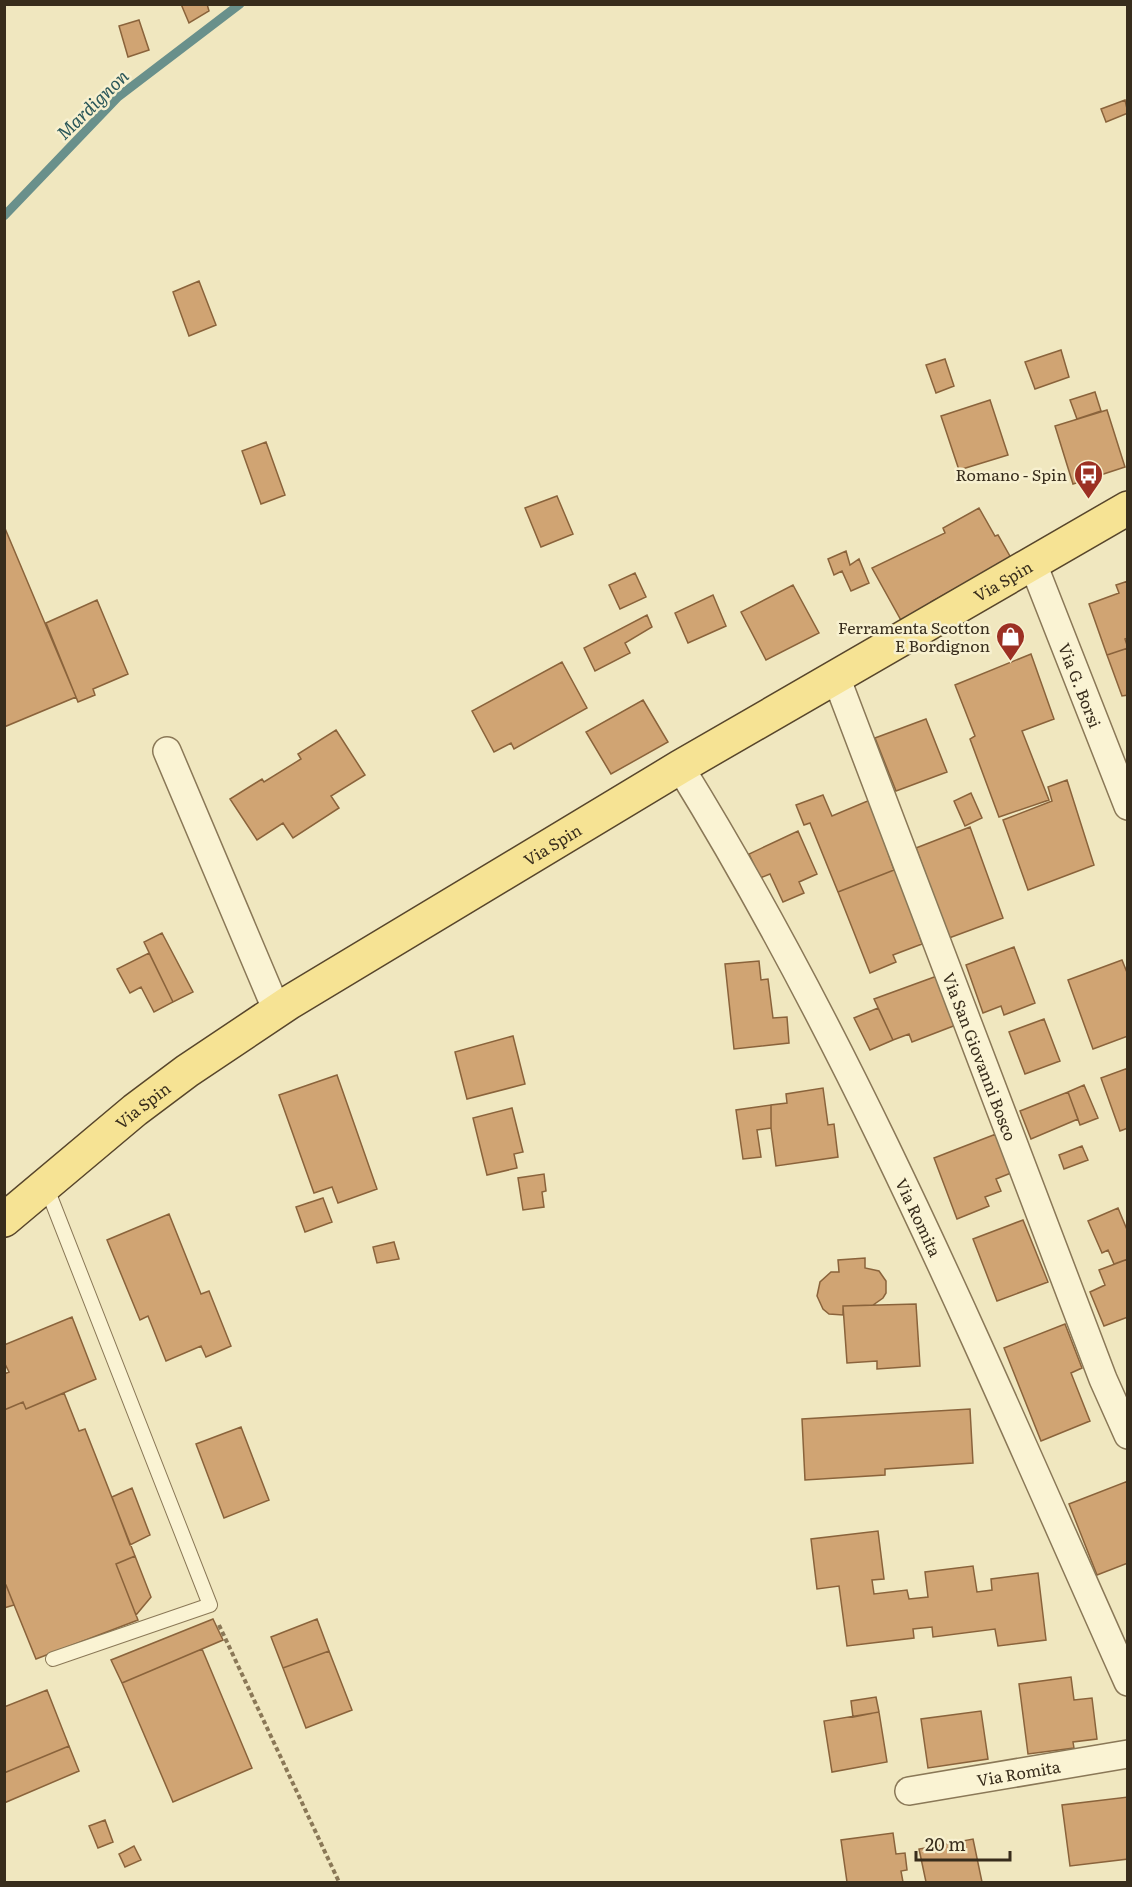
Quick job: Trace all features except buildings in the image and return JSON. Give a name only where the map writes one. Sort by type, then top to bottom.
[{"type":"main road","name":"Via Spin","points":[[4,1220],[135,1110],[187,1071],[277,1011],[680,767],[1128,508]]},
{"type":"street","name":"Via G. Borsi","points":[[1033,564],[1128,806]]},
{"type":"street","name":"Via San Giovanni Bosco","points":[[836,677],[1095,1357],[1128,1435]]},
{"type":"street","points":[[167,751],[277,1011]]},
{"type":"street","name":"Via Romita","points":[[680,767],[805,986],[884,1143],[952,1286],[1128,1682]]},
{"type":"street","name":"Via Romita","points":[[909,1791],[1128,1754]]},
{"type":"lane","points":[[46,1184],[210,1605],[53,1659]]},
{"type":"path","points":[[210,1605],[339,1882]]},
{"type":"waterway","name":"Mardignon","points":[[4,216],[118,97],[240,4]]},
{"type":"place","name":"Romano - Spin","points":[[1088,500]]},
{"type":"place","name":"Ferramenta Scotton E Bordignon","points":[[1011,662]]}]
